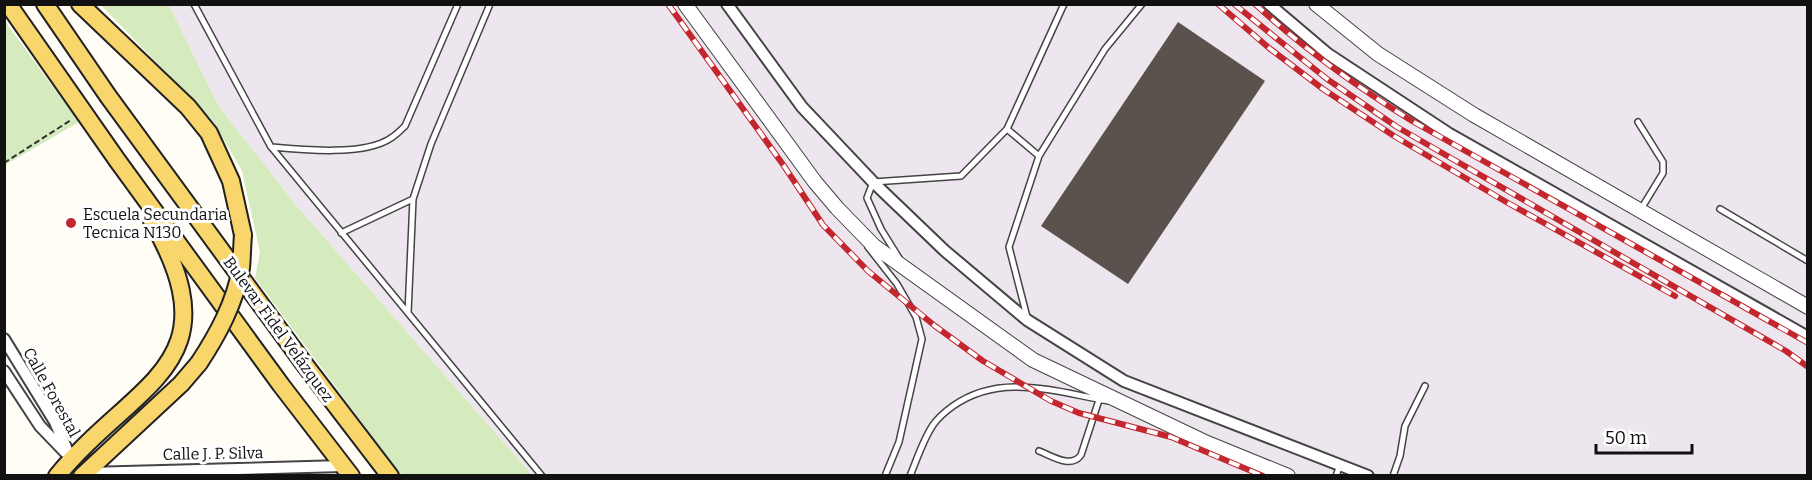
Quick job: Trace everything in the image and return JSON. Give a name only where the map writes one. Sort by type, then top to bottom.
[{"type":"main road","name":"Bulevar Fidel Velázquez","points":[[8,4],[117,160],[281,385],[347,471]]},
{"type":"main road","name":"Bulevar Fidel Velázquez","points":[[45,4],[108,96],[390,476]]},
{"type":"main road","points":[[80,4],[188,107],[209,133],[231,181],[243,236],[241,268],[230,303],[217,335],[199,363],[180,384],[83,475]]},
{"type":"main road","points":[[57,476],[71,459],[161,375],[174,355],[180,340],[184,307],[181,287],[158,231],[117,160]]},
{"type":"street","points":[[685,4],[815,182],[874,246],[1033,360],[1207,443],[1288,476]]},
{"type":"street","points":[[727,4],[802,107],[873,182],[945,251],[1027,320],[1124,381],[1338,470],[1368,476]]},
{"type":"street","points":[[1269,4],[1328,54],[1448,134],[1808,337]]},
{"type":"street","points":[[1316,4],[1378,54],[1474,115],[1808,307]]},
{"type":"street","name":"Calle Forestal","points":[[4,339],[55,422],[71,459]]},
{"type":"street","name":"Calle Forestal","points":[[4,371],[40,426],[71,459]]},
{"type":"street","name":"Calle J. P. Silva","points":[[83,475],[347,471]]},
{"type":"lane","points":[[194,4],[271,147],[542,476]]},
{"type":"lane","points":[[271,147],[321,151],[367,147],[390,140],[405,126],[458,4]]},
{"type":"lane","points":[[408,313],[413,199],[431,144],[490,4]]},
{"type":"lane","points":[[905,268],[881,229],[867,198],[873,182],[962,176],[1007,129],[1064,4]]},
{"type":"lane","points":[[1027,320],[1009,247],[1039,156],[1106,49],[1142,4]]},
{"type":"lane","points":[[1638,122],[1663,162],[1663,173],[1640,211]]},
{"type":"lane","points":[[1007,129],[1039,156]]},
{"type":"lane","points":[[341,233],[413,199]]},
{"type":"lane","points":[[837,208],[897,284],[916,317],[922,339],[899,442],[885,476]]},
{"type":"lane","points":[[1720,209],[1808,261]]},
{"type":"lane","points":[[910,476],[933,425],[967,397],[983,391],[1008,386],[1055,391],[1126,404]]},
{"type":"lane","points":[[1393,476],[1400,456],[1405,426],[1425,386]]},
{"type":"lane","points":[[1039,451],[1070,463],[1076,461],[1081,455],[1099,400]]},
{"type":"path","points":[[4,163],[84,112]]},
{"type":"shaded area","points":[[169,5],[1807,5],[1807,475],[532,475],[296,205],[218,105]]},
{"type":"green space","points":[[101,5],[169,5],[218,105],[296,205],[532,475],[404,476],[398,471],[255,278],[260,252],[242,171],[213,121]]},
{"type":"green space","points":[[4,20],[79,122],[5,165],[4,165]]},
{"type":"building","points":[[1178,22],[1265,81],[1128,284],[1041,226]]},
{"type":"railway","points":[[668,4],[784,166],[823,225],[868,271],[935,326],[983,361],[1051,401],[1079,413],[1171,437],[1263,476]]},
{"type":"railway","points":[[1218,4],[1269,48],[1323,89],[1394,136],[1508,203],[1675,296]]},
{"type":"railway","points":[[1234,4],[1327,79],[1397,127],[1786,351],[1808,367]]},
{"type":"railway","points":[[1255,4],[1331,66],[1412,121],[1808,343]]},
{"type":"place","name":"Escuela Secundaria Tecnica N130","points":[[71,223]]}]
